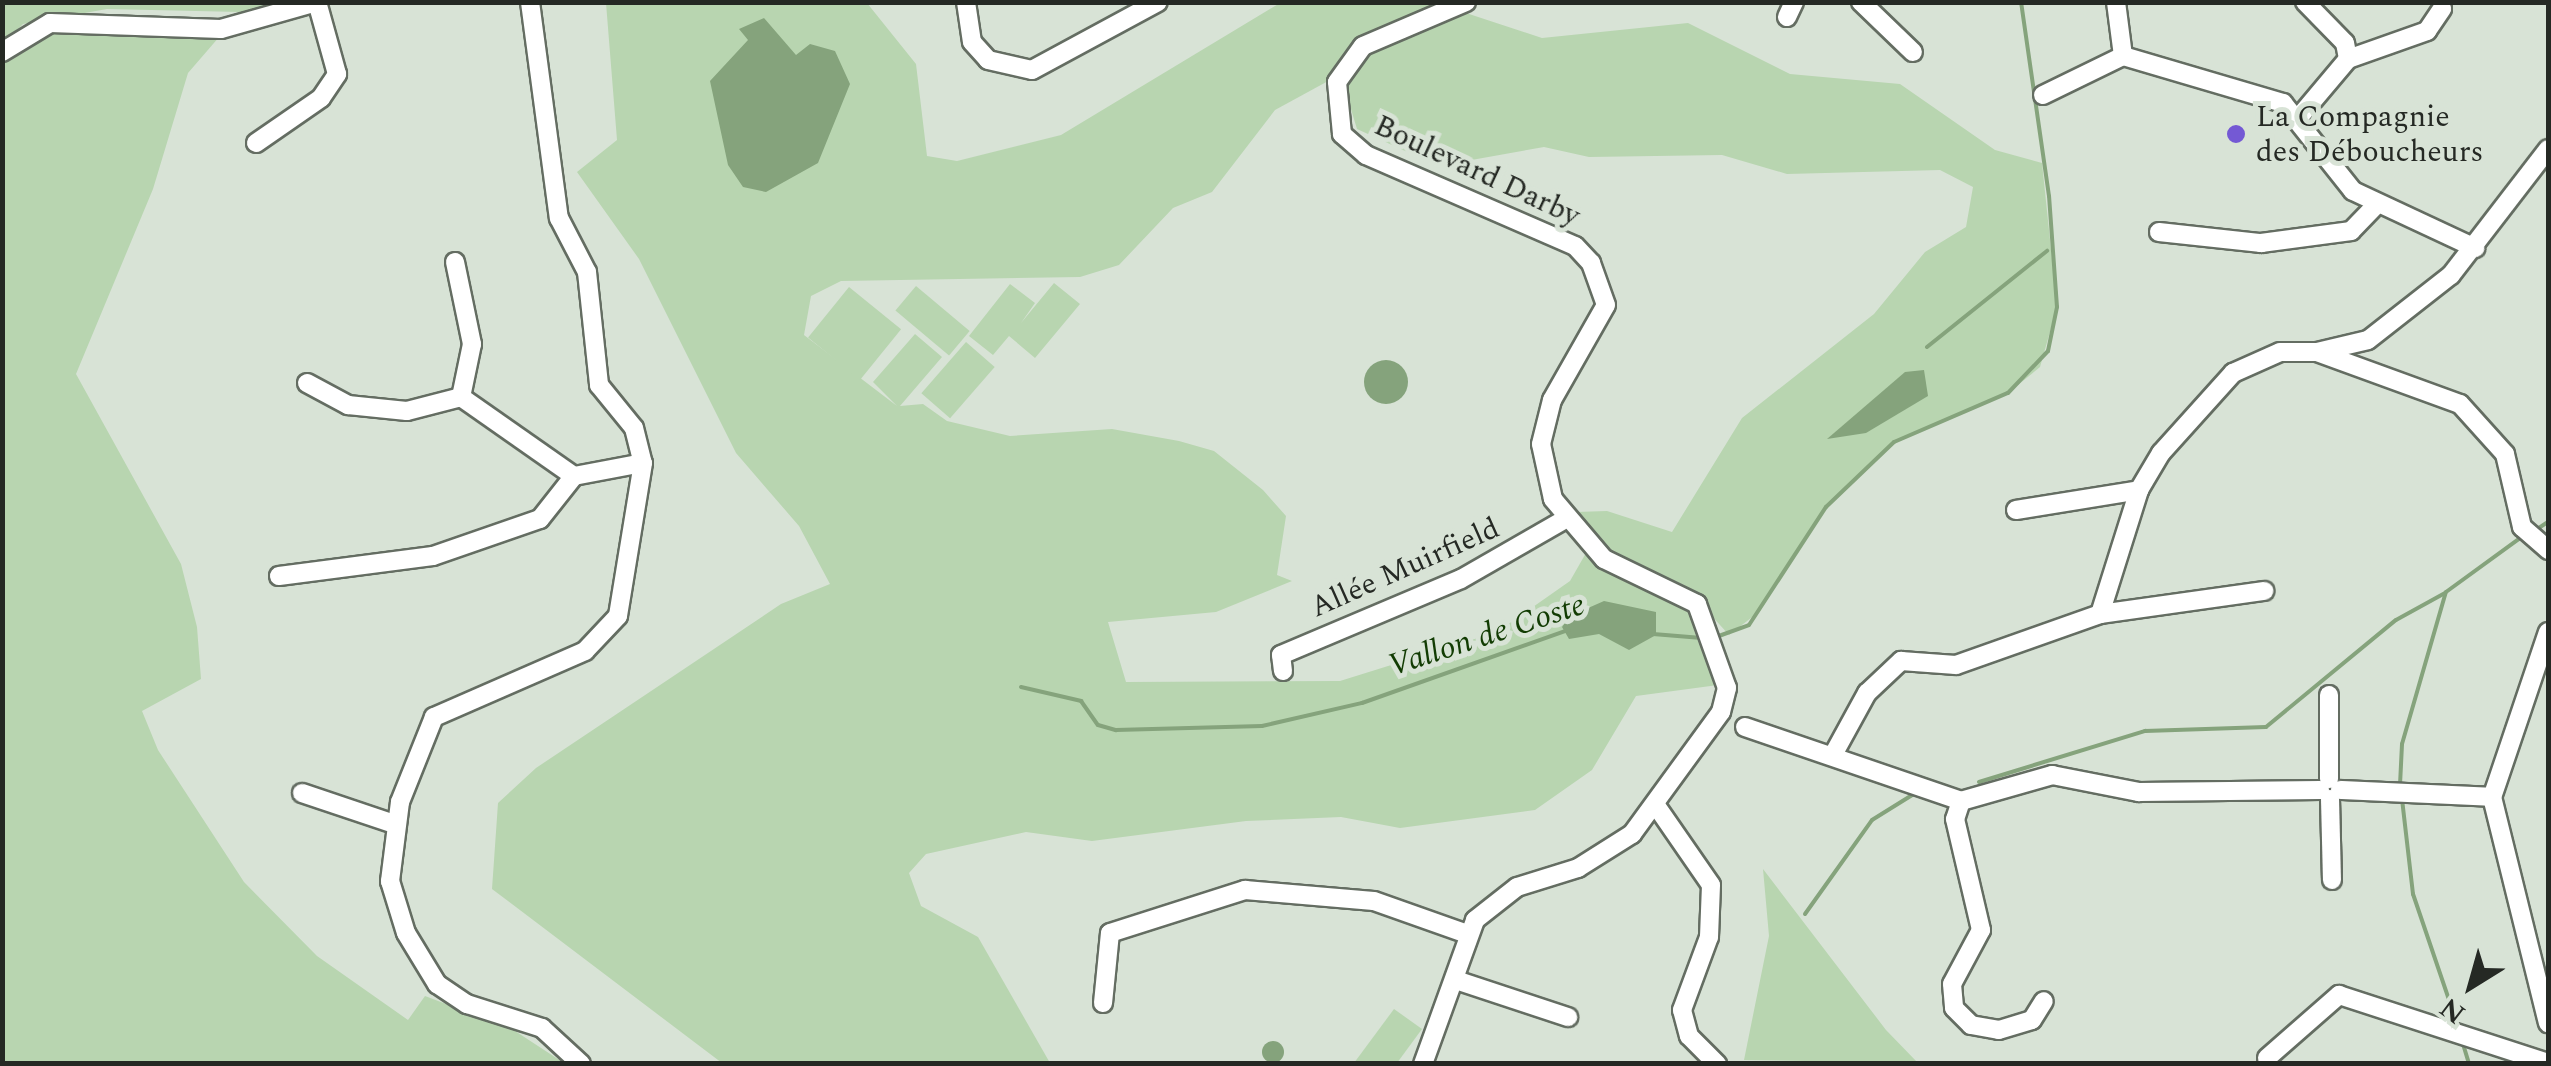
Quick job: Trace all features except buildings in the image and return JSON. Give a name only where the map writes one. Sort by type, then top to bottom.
[{"type":"street","points":[[2,52],[50,22],[221,29],[317,2],[337,74],[320,98],[256,143]]},
{"type":"street","points":[[966,2],[972,42],[988,60],[1032,70],[1158,2]]},
{"type":"street","name":"Boulevard Darby","points":[[1466,2],[1363,46],[1337,82],[1334,112],[1366,155],[1576,246],[1602,283],[1600,322],[1552,400],[1541,444],[1562,521]]},
{"type":"street","points":[[1861,2],[1913,52]]},
{"type":"street","points":[[2116,2],[2122,56]]},
{"type":"street","points":[[2306,2],[2346,43],[2348,59]]},
{"type":"street","points":[[525,4],[559,218],[592,296],[599,385],[634,428],[643,463],[618,616],[584,652],[434,718],[394,824],[394,902],[428,973],[467,1004],[542,1028],[581,1064]]},
{"type":"street","points":[[2300,116],[2348,59],[2427,31],[2442,9]]},
{"type":"street","points":[[2043,94],[2122,56],[2300,116],[2326,162],[2374,207],[2447,228],[2475,248]]},
{"type":"street","points":[[2100,614],[2139,490],[2233,373],[2280,352],[2317,352],[2394,324],[2475,248],[2548,150]]},
{"type":"street","points":[[2159,232],[2261,243],[2350,231],[2374,207]]},
{"type":"street","points":[[455,262],[472,344],[461,398]]},
{"type":"street","points":[[2317,352],[2460,404],[2505,454],[2522,526],[2548,550]]},
{"type":"street","points":[[307,382],[348,405],[407,411],[461,398],[574,476]]},
{"type":"street","points":[[279,576],[374,568],[507,533],[540,518],[574,476],[643,463]]},
{"type":"street","points":[[2016,510],[2139,490]]},
{"type":"street","points":[[1423,1064],[1459,981],[1467,934],[1501,896],[1600,858],[1655,804],[1720,712],[1722,654],[1697,604],[1604,559],[1562,521]]},
{"type":"street","name":"Allée Muirfield","points":[[1283,671],[1282,654],[1461,579],[1562,521]]},
{"type":"street","points":[[1832,755],[1867,693],[1901,661],[1956,664],[2100,614],[2264,591]]},
{"type":"street","points":[[2548,632],[2492,798],[2548,1022]]},
{"type":"street","points":[[2329,695],[2332,880]]},
{"type":"street","points":[[1746,727],[1961,800],[2052,775],[2140,792],[2330,790],[2492,798]]},
{"type":"street","points":[[302,793],[394,824]]},
{"type":"street","points":[[1961,800],[1955,818],[1981,924],[1952,984],[1954,1008],[1971,1025],[1998,1030],[2032,1020],[2044,1002]]},
{"type":"street","points":[[1655,804],[1711,885],[1710,936],[1682,1010],[1689,1036],[1716,1064]]},
{"type":"street","points":[[1102,1002],[1110,933],[1245,890],[1374,901],[1467,934]]},
{"type":"street","points":[[1459,981],[1568,1018]]},
{"type":"street","points":[[2267,1058],[2339,995],[2548,1062]]},
{"type":"shaded area","points":[[3,3],[275,3],[240,12],[107,9],[23,24],[3,44]]},
{"type":"shaded area","points":[[606,3],[867,3],[916,64],[927,156],[957,161],[1061,135],[1280,3],[1443,4],[1360,40],[1330,80],[1275,110],[1212,192],[1173,208],[1119,265],[1080,277],[841,281],[811,296],[804,335],[897,406],[873,382],[915,334],[942,357],[900,406],[923,404],[947,421],[1010,436],[1112,429],[1179,441],[1214,451],[1263,490],[1286,516],[1277,575],[1292,581],[1216,612],[1108,622],[1126,682],[1340,681],[1497,632],[1570,581],[1586,553],[1696,614],[1718,685],[1636,696],[1592,770],[1535,810],[1400,828],[1341,817],[1246,821],[1092,841],[1026,832],[926,854],[909,873],[921,906],[978,937],[1050,1063],[722,1063],[492,889],[498,803],[536,768],[781,604],[830,584],[799,526],[736,453],[639,259],[577,172],[617,140]]},
{"type":"shaded area","points":[[1466,13],[1542,38],[1688,23],[1790,74],[1900,84],[1995,150],[2042,163],[2057,307],[2040,367],[2008,393],[1894,442],[1826,507],[1760,611],[1729,635],[1684,585],[1611,554],[1576,512],[1607,511],[1672,532],[1742,418],[1874,314],[1925,252],[1966,227],[1973,187],[1940,170],[1787,174],[1722,155],[1589,157],[1544,147],[1438,166],[1357,129],[1344,86],[1352,69],[1374,47]]},
{"type":"shaded area","points":[[764,18],[796,55],[810,44],[835,51],[850,84],[818,163],[766,192],[743,187],[728,165],[710,81],[748,40],[739,29]]},
{"type":"shaded area","points":[[45,27],[220,36],[188,73],[153,189],[76,374],[181,564],[197,627],[201,679],[142,711],[158,750],[244,882],[317,956],[408,1020],[425,996],[512,1029],[564,1063],[3,1063],[2,65]]},
{"type":"shaded area","points":[[1054,283],[1080,304],[1035,358],[1009,336],[993,355],[969,336],[1010,284],[1035,303],[1021,323]]},
{"type":"shaded area","points":[[916,286],[970,331],[949,356],[895,311]]},
{"type":"shaded area","points":[[849,287],[901,329],[860,380],[808,338]]},
{"type":"shaded area","points":[[966,342],[995,367],[950,418],[921,393]]},
{"type":"shaded area","points":[[1386,360],[1402,366],[1408,382],[1402,398],[1386,404],[1370,398],[1364,382],[1370,366]]},
{"type":"shaded area","points":[[1924,370],[1928,396],[1866,433],[1827,439],[1905,372]]},
{"type":"shaded area","points":[[1604,601],[1656,612],[1656,635],[1629,650],[1599,634],[1569,639],[1562,627],[1570,616]]},
{"type":"shaded area","points":[[1763,869],[1886,1030],[1918,1063],[1744,1060],[1769,936]]},
{"type":"shaded area","points":[[1394,1009],[1422,1029],[1397,1063],[1354,1063]]},
{"type":"shaded area","points":[[1269,1041],[1277,1041],[1284,1052],[1277,1063],[1269,1063],[1262,1056],[1262,1048]]},
{"type":"waterway","name":"Vallon de Coste","points":[[1716,637],[1749,625],[1826,507],[1894,442],[2008,393],[2048,351],[2057,307],[2049,196],[2021,2]]},
{"type":"waterway","points":[[1927,347],[2047,251]]},
{"type":"waterway","points":[[2534,531],[2548,522]]},
{"type":"waterway","points":[[2400,785],[2402,744],[2446,592],[2520,538]]},
{"type":"waterway","points":[[1979,782],[2145,731],[2266,727],[2396,620],[2445,593]]},
{"type":"waterway","name":"Vallon de Coste","points":[[1021,687],[1081,701],[1098,725],[1116,730],[1262,726],[1362,703],[1568,630]]},
{"type":"waterway","name":"Vallon de Coste","points":[[1653,634],[1702,638]]},
{"type":"waterway","points":[[1805,914],[1872,820],[1917,792]]},
{"type":"waterway","points":[[2402,799],[2413,894],[2456,1020]]},
{"type":"waterway","points":[[2463,1044],[2469,1064]]},
{"type":"place","name":"La Compagnie des Déboucheurs","points":[[2236,134]]}]
